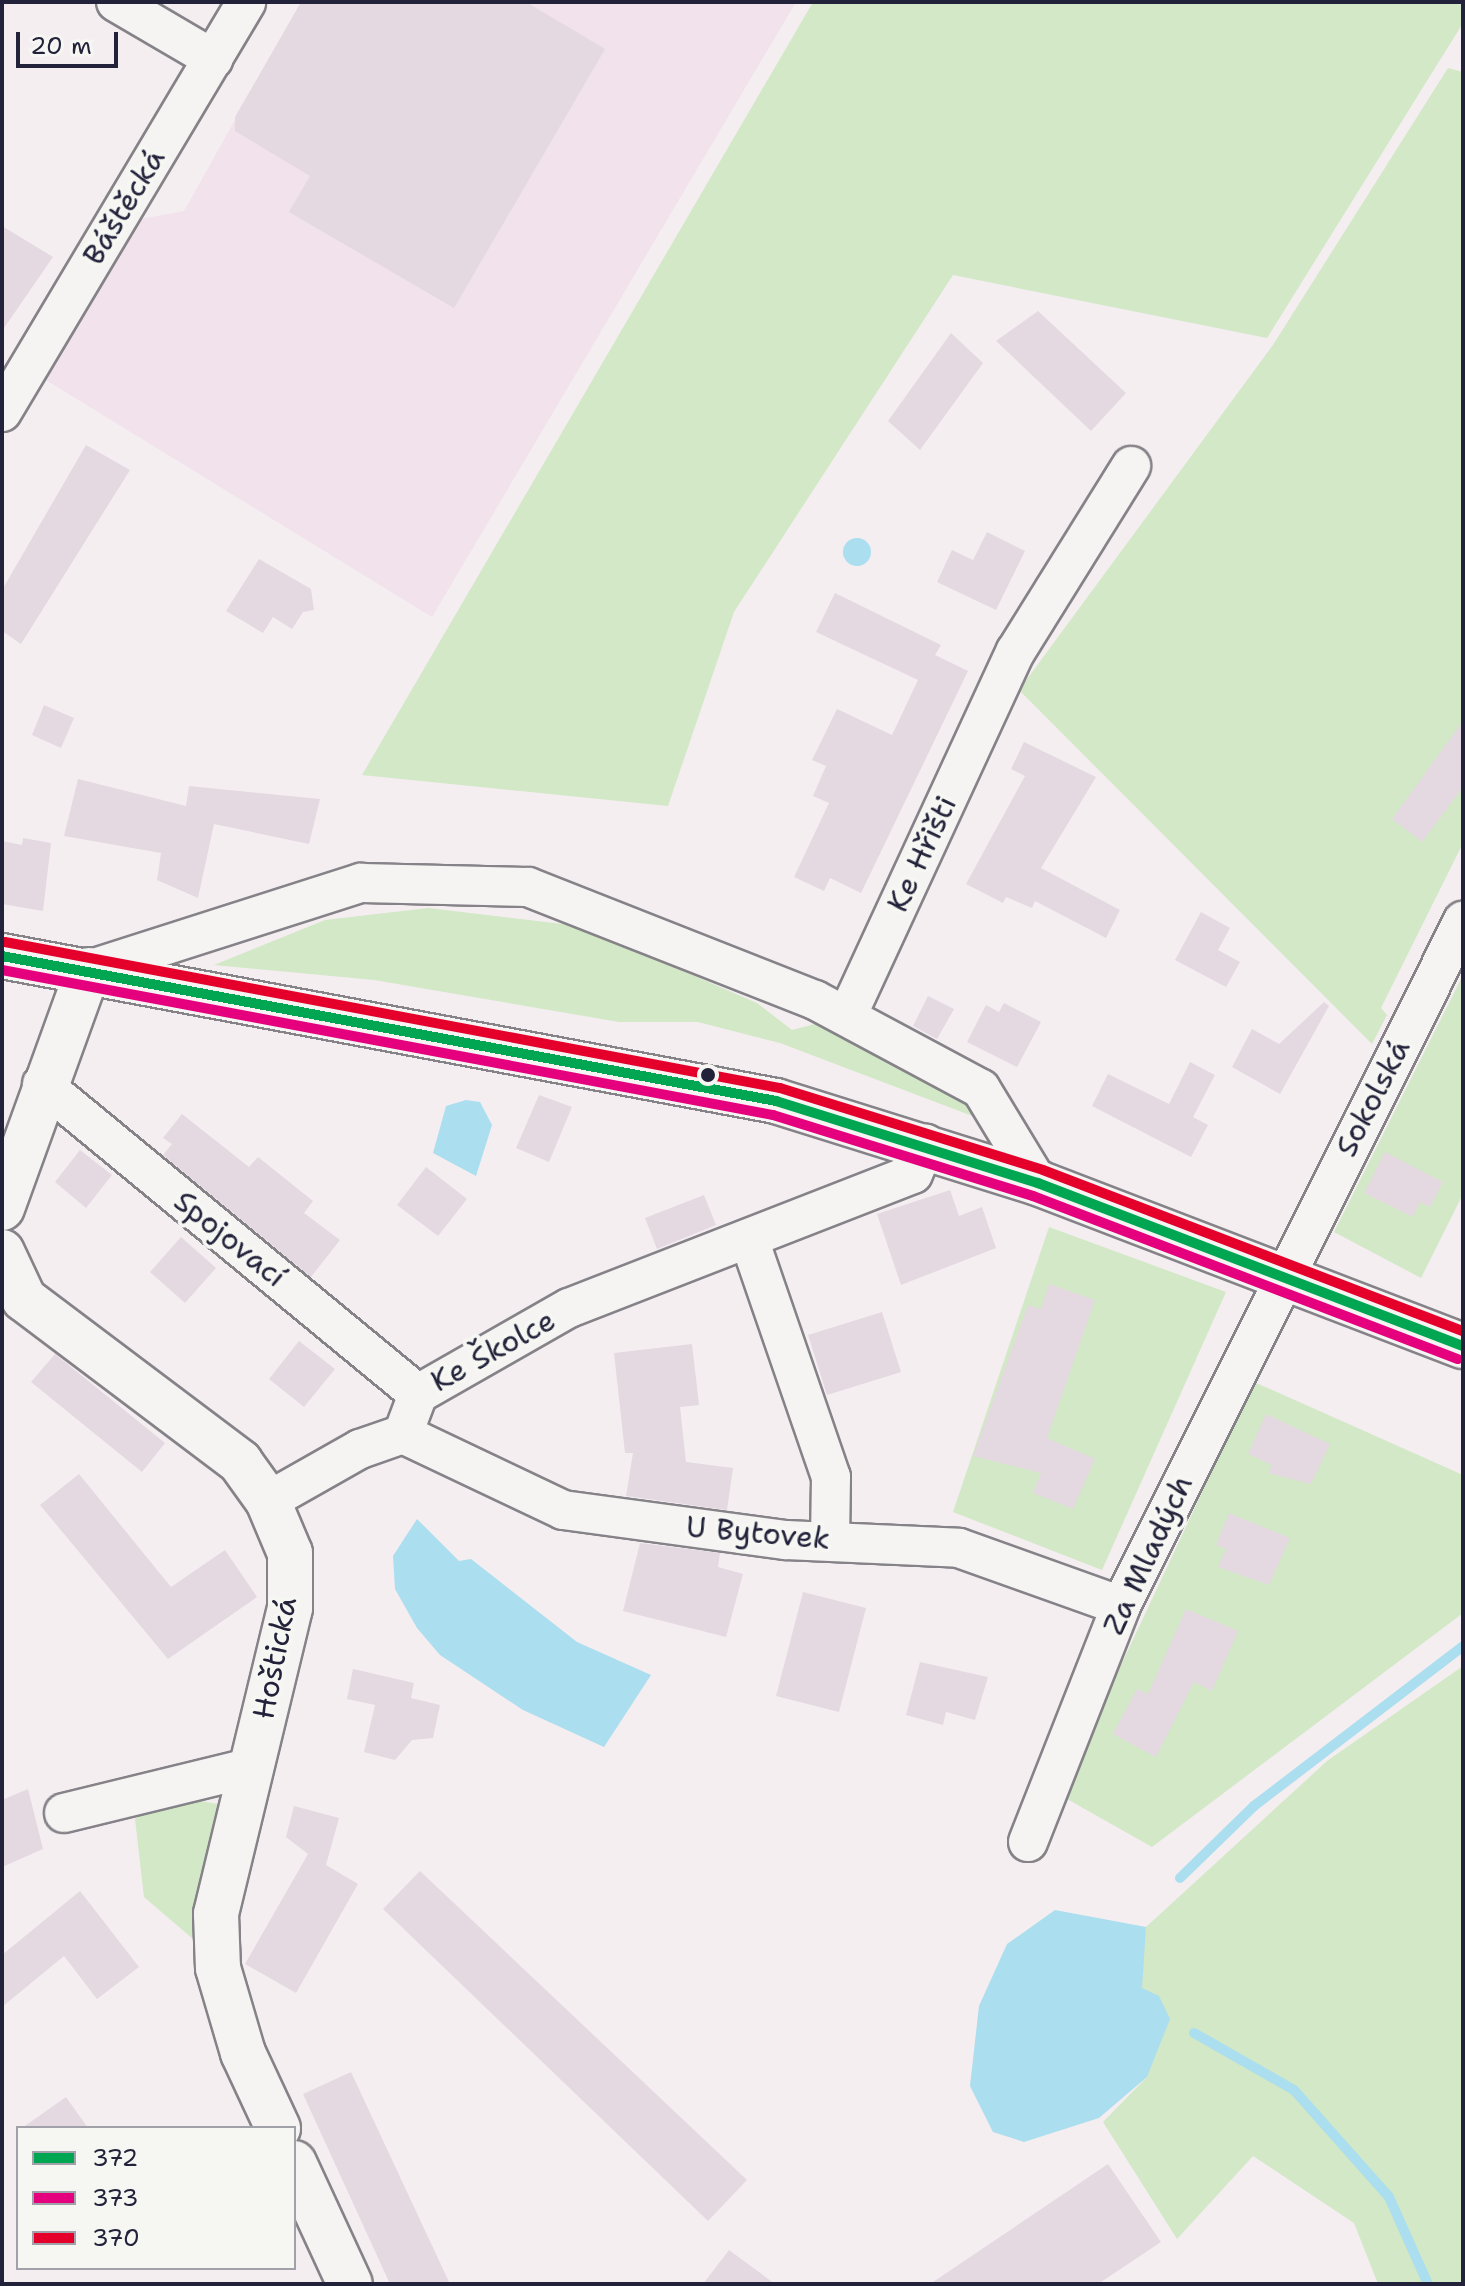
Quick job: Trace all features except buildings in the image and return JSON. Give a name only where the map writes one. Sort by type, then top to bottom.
[{"type":"main road","points":[[2,956],[643,1070],[926,1144],[1283,1275],[1463,1346]]},
{"type":"main road","points":[[2,1208],[42,1084],[88,970]]},
{"type":"main road","name":"Hoštická","points":[[2,1252],[24,1299],[240,1462],[268,1501],[290,1553],[290,1608],[216,1914],[218,1968],[243,2053],[277,2126]]},
{"type":"main road","points":[[296,2167],[350,2284]]},
{"type":"street","points":[[116,2],[213,59]]},
{"type":"street","name":"Báštěcká","points":[[2,412],[246,2]]},
{"type":"street","name":"Ke Hřišti","points":[[847,1016],[1016,651],[1131,466]]},
{"type":"street","points":[[88,970],[361,883],[528,887],[847,1016],[981,1089],[1038,1183]]},
{"type":"street","name":"Sokolská","points":[[1283,1275],[1463,921]]},
{"type":"street","name":"Spojovací","points":[[42,1084],[418,1394]]},
{"type":"street","name":"Ke Školce","points":[[403,1434],[418,1394],[569,1308],[750,1242],[913,1174],[926,1144]]},
{"type":"street","points":[[750,1242],[831,1477],[830,1540]]},
{"type":"street","name":"Za Mladých","points":[[1028,1842],[1121,1606],[1283,1275]]},
{"type":"street","points":[[268,1501],[360,1449],[403,1434]]},
{"type":"street","name":"U Bytovek","points":[[403,1434],[563,1510],[830,1540],[959,1548],[1121,1606]]},
{"type":"street","points":[[64,1813],[252,1767]]},
{"type":"shaded area","points":[[301,2],[796,2],[432,617],[41,377],[135,220],[184,211]]},
{"type":"green space","points":[[813,2],[1463,2],[1463,23],[1267,338],[953,275],[734,612],[668,806],[362,775]]},
{"type":"green space","points":[[1448,68],[1463,72],[1463,843],[1381,1008],[1387,1015],[1372,1044],[1019,690],[1273,345]]},
{"type":"green space","points":[[428,908],[579,926],[757,1003],[792,1030],[815,1024],[981,1109],[983,1120],[780,1043],[698,1022],[619,1022],[374,980],[214,965],[325,920]]},
{"type":"green space","points":[[1463,975],[1463,1194],[1421,1278],[1334,1232]]},
{"type":"green space","points":[[1049,1227],[1226,1292],[1102,1570],[953,1512]]},
{"type":"green space","points":[[1254,1382],[1463,1475],[1463,1613],[1152,1847],[1060,1795]]},
{"type":"green space","points":[[1463,1666],[1463,2284],[1378,2284],[1354,2223],[1253,2156],[1177,2239],[1103,2122],[1147,2077],[1140,1958],[1146,1927],[1327,1761]]},
{"type":"green space","points":[[194,1800],[224,1805],[193,1939],[144,1897],[135,1819],[166,1802]]},
{"type":"water","points":[[857,538],[867,542],[871,552],[867,562],[857,566],[847,562],[843,552],[847,542]]},
{"type":"water","points":[[466,1100],[480,1102],[492,1125],[476,1176],[433,1153],[446,1106]]},
{"type":"water","points":[[417,1519],[459,1561],[471,1559],[577,1642],[651,1675],[604,1747],[523,1710],[440,1655],[417,1628],[395,1589],[393,1556]]},
{"type":"water","points":[[1055,1910],[1146,1927],[1142,1988],[1159,1996],[1170,2019],[1147,2077],[1099,2118],[1024,2142],[993,2132],[970,2086],[979,2006],[1007,1944]]},
{"type":"waterway","points":[[1180,1878],[1254,1806],[1463,1646]]},
{"type":"waterway","points":[[1194,2033],[1294,2090],[1389,2197],[1428,2284]]},
{"type":"transit line","name":"370","points":[[5,942],[780,1088],[1043,1170],[1463,1331]]},
{"type":"transit line","name":"372","points":[[2,956],[776,1101],[1038,1183],[1463,1346]]},
{"type":"transit line","name":"373","points":[[2,970],[773,1115],[1033,1196],[1458,1359]]}]
